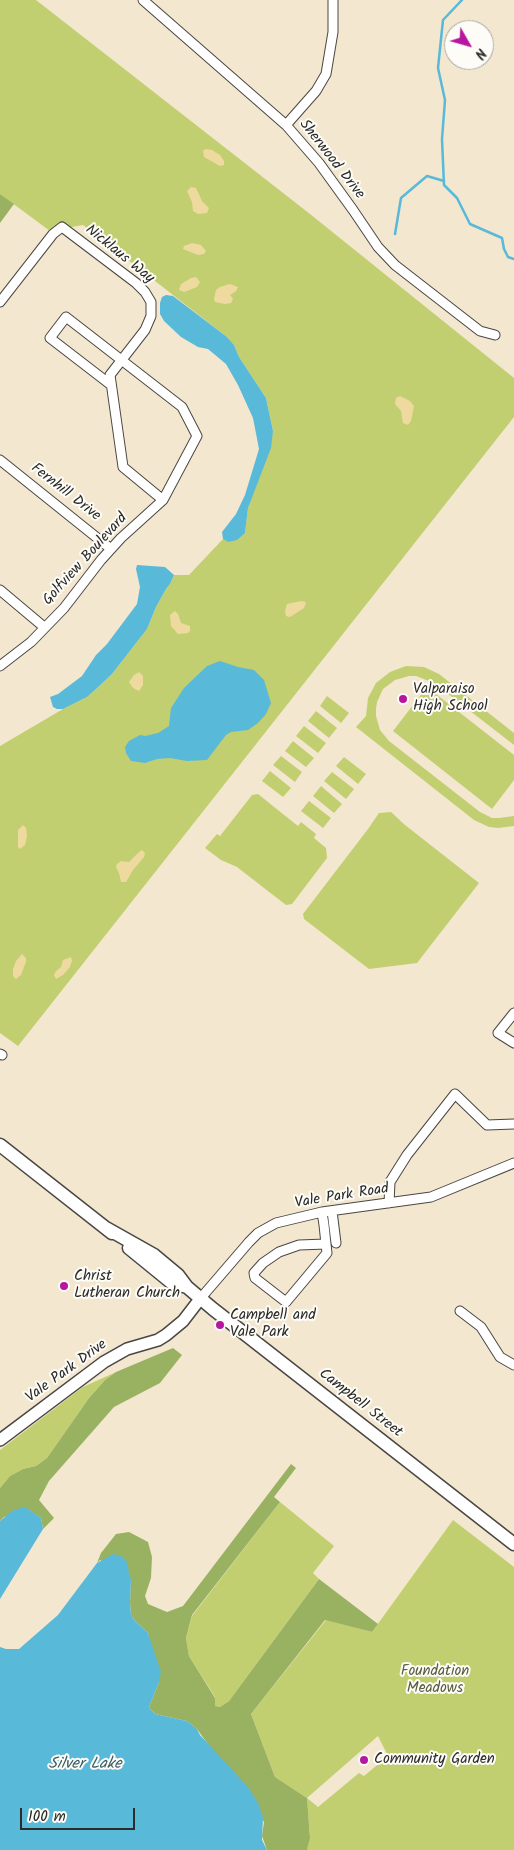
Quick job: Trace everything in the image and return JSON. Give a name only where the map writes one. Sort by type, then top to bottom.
[{"type":"main road","name":"Campbell Street","points":[[0,1145],[106,1228],[154,1255],[178,1275],[187,1287],[200,1298],[514,1544]]},
{"type":"street","points":[[286,125],[316,91],[326,74],[333,32],[333,0]]},
{"type":"street","name":"Sherwood Drive","points":[[147,1],[286,125],[319,163],[378,247],[395,265],[480,331],[495,334]]},
{"type":"street","name":"Nicklaus Way","points":[[0,302],[53,234],[62,227],[136,283],[151,302],[151,316],[145,330],[122,360]]},
{"type":"street","name":"Golfview Boulevard","points":[[0,666],[31,642],[64,608],[111,548],[163,500],[197,436],[182,407],[66,317],[50,338],[111,385]]},
{"type":"street","points":[[122,360],[110,376],[123,467],[163,500]]},
{"type":"street","name":"Fernhill Drive","points":[[0,460],[111,548]]},
{"type":"street","points":[[0,590],[44,627]]},
{"type":"street","points":[[514,1013],[498,1033],[514,1043]]},
{"type":"street","points":[[389,1203],[390,1182],[407,1155],[455,1094],[487,1125],[514,1124]]},
{"type":"street","name":"Vale Park Road","points":[[200,1298],[244,1246],[258,1233],[270,1226],[322,1212],[441,1194],[514,1163]]},
{"type":"street","points":[[332,1211],[336,1242]]},
{"type":"street","points":[[322,1212],[326,1244],[327,1252],[286,1302],[255,1278],[254,1273],[263,1263],[284,1249],[306,1244],[326,1244]]},
{"type":"street","name":"Vale Park Drive","points":[[0,1440],[104,1362],[127,1349],[158,1340],[166,1335],[183,1321],[200,1298]]},
{"type":"street","points":[[460,1311],[481,1327],[500,1357],[514,1365]]},
{"type":"green space","points":[[0,0],[36,0],[310,214],[514,378],[514,417],[18,1046],[0,1033],[0,746],[87,697],[112,674],[147,629],[156,607],[174,575],[189,575],[223,539],[228,542],[245,533],[248,508],[273,431],[266,398],[239,357],[234,345],[227,337],[83,225],[50,231],[0,194]]},
{"type":"green space","points":[[0,194],[14,204],[0,223]]},
{"type":"green space","points":[[406,666],[424,667],[439,674],[514,733],[514,745],[434,683],[416,676],[395,680],[383,689],[376,709],[380,730],[389,741],[480,812],[492,818],[514,816],[514,826],[489,827],[474,820],[356,727],[366,716],[368,698],[376,683],[390,672]]},
{"type":"green space","points":[[427,687],[514,755],[514,780],[492,809],[393,731]]},
{"type":"green space","points":[[327,696],[349,713],[341,723],[320,706]]},
{"type":"green space","points":[[316,711],[337,728],[329,738],[308,721]]},
{"type":"green space","points":[[304,726],[326,743],[318,753],[296,736]]},
{"type":"green space","points":[[293,741],[314,758],[306,767],[285,751]]},
{"type":"green space","points":[[281,756],[302,772],[295,782],[273,765]]},
{"type":"green space","points":[[344,757],[366,774],[358,784],[336,766]]},
{"type":"green space","points":[[270,771],[291,788],[283,797],[262,781]]},
{"type":"green space","points":[[332,772],[354,789],[346,799],[324,781]]},
{"type":"green space","points":[[321,786],[342,804],[334,813],[313,796]]},
{"type":"green space","points":[[258,794],[298,826],[301,822],[316,834],[314,838],[326,848],[327,858],[292,904],[286,905],[237,867],[221,860],[205,848],[217,834],[220,836],[252,795]]},
{"type":"green space","points":[[309,801],[331,818],[323,828],[301,811]]},
{"type":"green space","points":[[391,812],[479,883],[417,963],[369,969],[304,919],[303,914],[379,813]]},
{"type":"green space","points":[[173,1348],[182,1355],[160,1383],[114,1407],[49,1481],[39,1500],[54,1518],[43,1529],[41,1518],[26,1508],[4,1517],[0,1521],[0,1488],[10,1476],[23,1469],[36,1466],[47,1458],[89,1398],[105,1380],[116,1372]]},
{"type":"green space","points":[[116,1372],[105,1380],[89,1398],[47,1458],[36,1466],[23,1469],[10,1476],[0,1488],[0,1450],[83,1387]]},
{"type":"green space","points":[[291,1464],[296,1468],[274,1497],[280,1502],[192,1615],[186,1638],[189,1656],[215,1698],[215,1706],[220,1707],[229,1701],[319,1579],[378,1624],[372,1632],[325,1620],[251,1714],[275,1777],[307,1798],[310,1838],[307,1850],[267,1850],[262,1836],[264,1822],[197,1729],[187,1721],[155,1714],[150,1709],[149,1707],[159,1682],[148,1633],[131,1615],[131,1580],[100,1560],[97,1563],[101,1553],[116,1534],[129,1532],[148,1542],[152,1557],[151,1578],[145,1596],[148,1604],[167,1612],[183,1606]]},
{"type":"green space","points":[[280,1502],[334,1546],[313,1573],[319,1579],[229,1701],[220,1707],[215,1706],[215,1697],[189,1656],[186,1638],[192,1616]]},
{"type":"green space","name":"Foundation Meadows","points":[[453,1520],[514,1567],[514,1850],[307,1850],[310,1837],[307,1798],[275,1777],[251,1714],[326,1620],[372,1632]],"holes":[[[378,1736],[388,1756],[364,1776],[359,1773],[318,1807],[307,1798]]]},
{"type":"sand","points":[[205,149],[212,150],[220,155],[224,165],[220,166],[204,157],[203,151]]},
{"type":"sand","points":[[191,187],[196,188],[202,201],[209,208],[207,213],[198,214],[193,211],[192,202],[187,191]]},
{"type":"sand","points":[[192,243],[201,245],[206,251],[204,254],[198,255],[183,249],[184,246]]},
{"type":"sand","points":[[196,277],[200,282],[197,287],[184,292],[179,290],[181,284]]},
{"type":"sand","points":[[230,284],[238,287],[230,295],[233,299],[231,303],[215,302],[216,290]]},
{"type":"sand","points":[[400,396],[410,401],[414,406],[411,421],[408,425],[403,423],[401,411],[395,404],[396,398]]},
{"type":"sand","points":[[301,601],[306,602],[304,608],[290,617],[286,616],[287,604]]},
{"type":"sand","points":[[175,611],[181,623],[190,626],[188,633],[178,634],[171,626],[170,615]]},
{"type":"sand","points":[[139,672],[143,676],[143,685],[139,691],[133,688],[129,682]]},
{"type":"sand","points":[[23,825],[26,828],[27,836],[25,845],[20,849],[18,847],[18,830]]},
{"type":"sand","points":[[142,850],[145,853],[144,857],[126,882],[121,882],[116,867],[117,864],[121,861],[129,862]]},
{"type":"sand","points":[[22,954],[26,958],[26,962],[21,975],[16,979],[13,976],[13,969],[16,961]]},
{"type":"sand","points":[[71,957],[70,967],[63,975],[56,979],[54,975],[61,967],[63,960]]},
{"type":"water","points":[[166,295],[173,296],[227,337],[234,345],[239,357],[266,398],[273,431],[271,448],[248,508],[245,533],[237,540],[228,542],[223,539],[222,532],[236,514],[245,495],[259,449],[253,418],[226,364],[208,349],[198,347],[181,337],[164,321],[160,314],[160,303],[162,297]]},
{"type":"water","points":[[137,565],[165,567],[174,575],[156,607],[147,629],[112,674],[87,697],[63,709],[53,707],[50,697],[58,694],[82,676],[96,655],[107,644],[137,604],[140,587],[136,569]]},
{"type":"water","points":[[220,661],[254,670],[264,680],[271,703],[266,714],[258,723],[248,730],[231,732],[226,735],[207,760],[187,761],[170,758],[157,759],[145,763],[131,761],[125,747],[129,741],[140,735],[145,736],[158,733],[169,726],[171,708],[184,688],[207,666]]},
{"type":"water","points":[[27,1508],[41,1518],[43,1529],[0,1599],[0,1521],[12,1511]]},
{"type":"water","name":"Silver Lake","points":[[113,1554],[121,1556],[126,1560],[131,1580],[131,1615],[148,1633],[161,1672],[149,1707],[150,1709],[155,1714],[187,1721],[197,1729],[200,1735],[248,1787],[258,1803],[263,1817],[262,1840],[267,1850],[0,1850],[0,1647],[19,1649],[58,1615],[97,1563]]},
{"type":"waterway","points":[[462,0],[443,20],[438,68],[445,100],[442,139],[444,185],[457,198],[470,224],[502,238],[508,257],[514,259]]},
{"type":"waterway","points":[[395,234],[401,198],[427,176],[444,181]]},
{"type":"place","name":"Valparaiso High School","points":[[403,699]]},
{"type":"place","name":"Christ Lutheran Church","points":[[64,1286]]},
{"type":"place","name":"Campbell and Vale Park","points":[[220,1325]]},
{"type":"place","name":"Community Garden","points":[[364,1760]]}]
